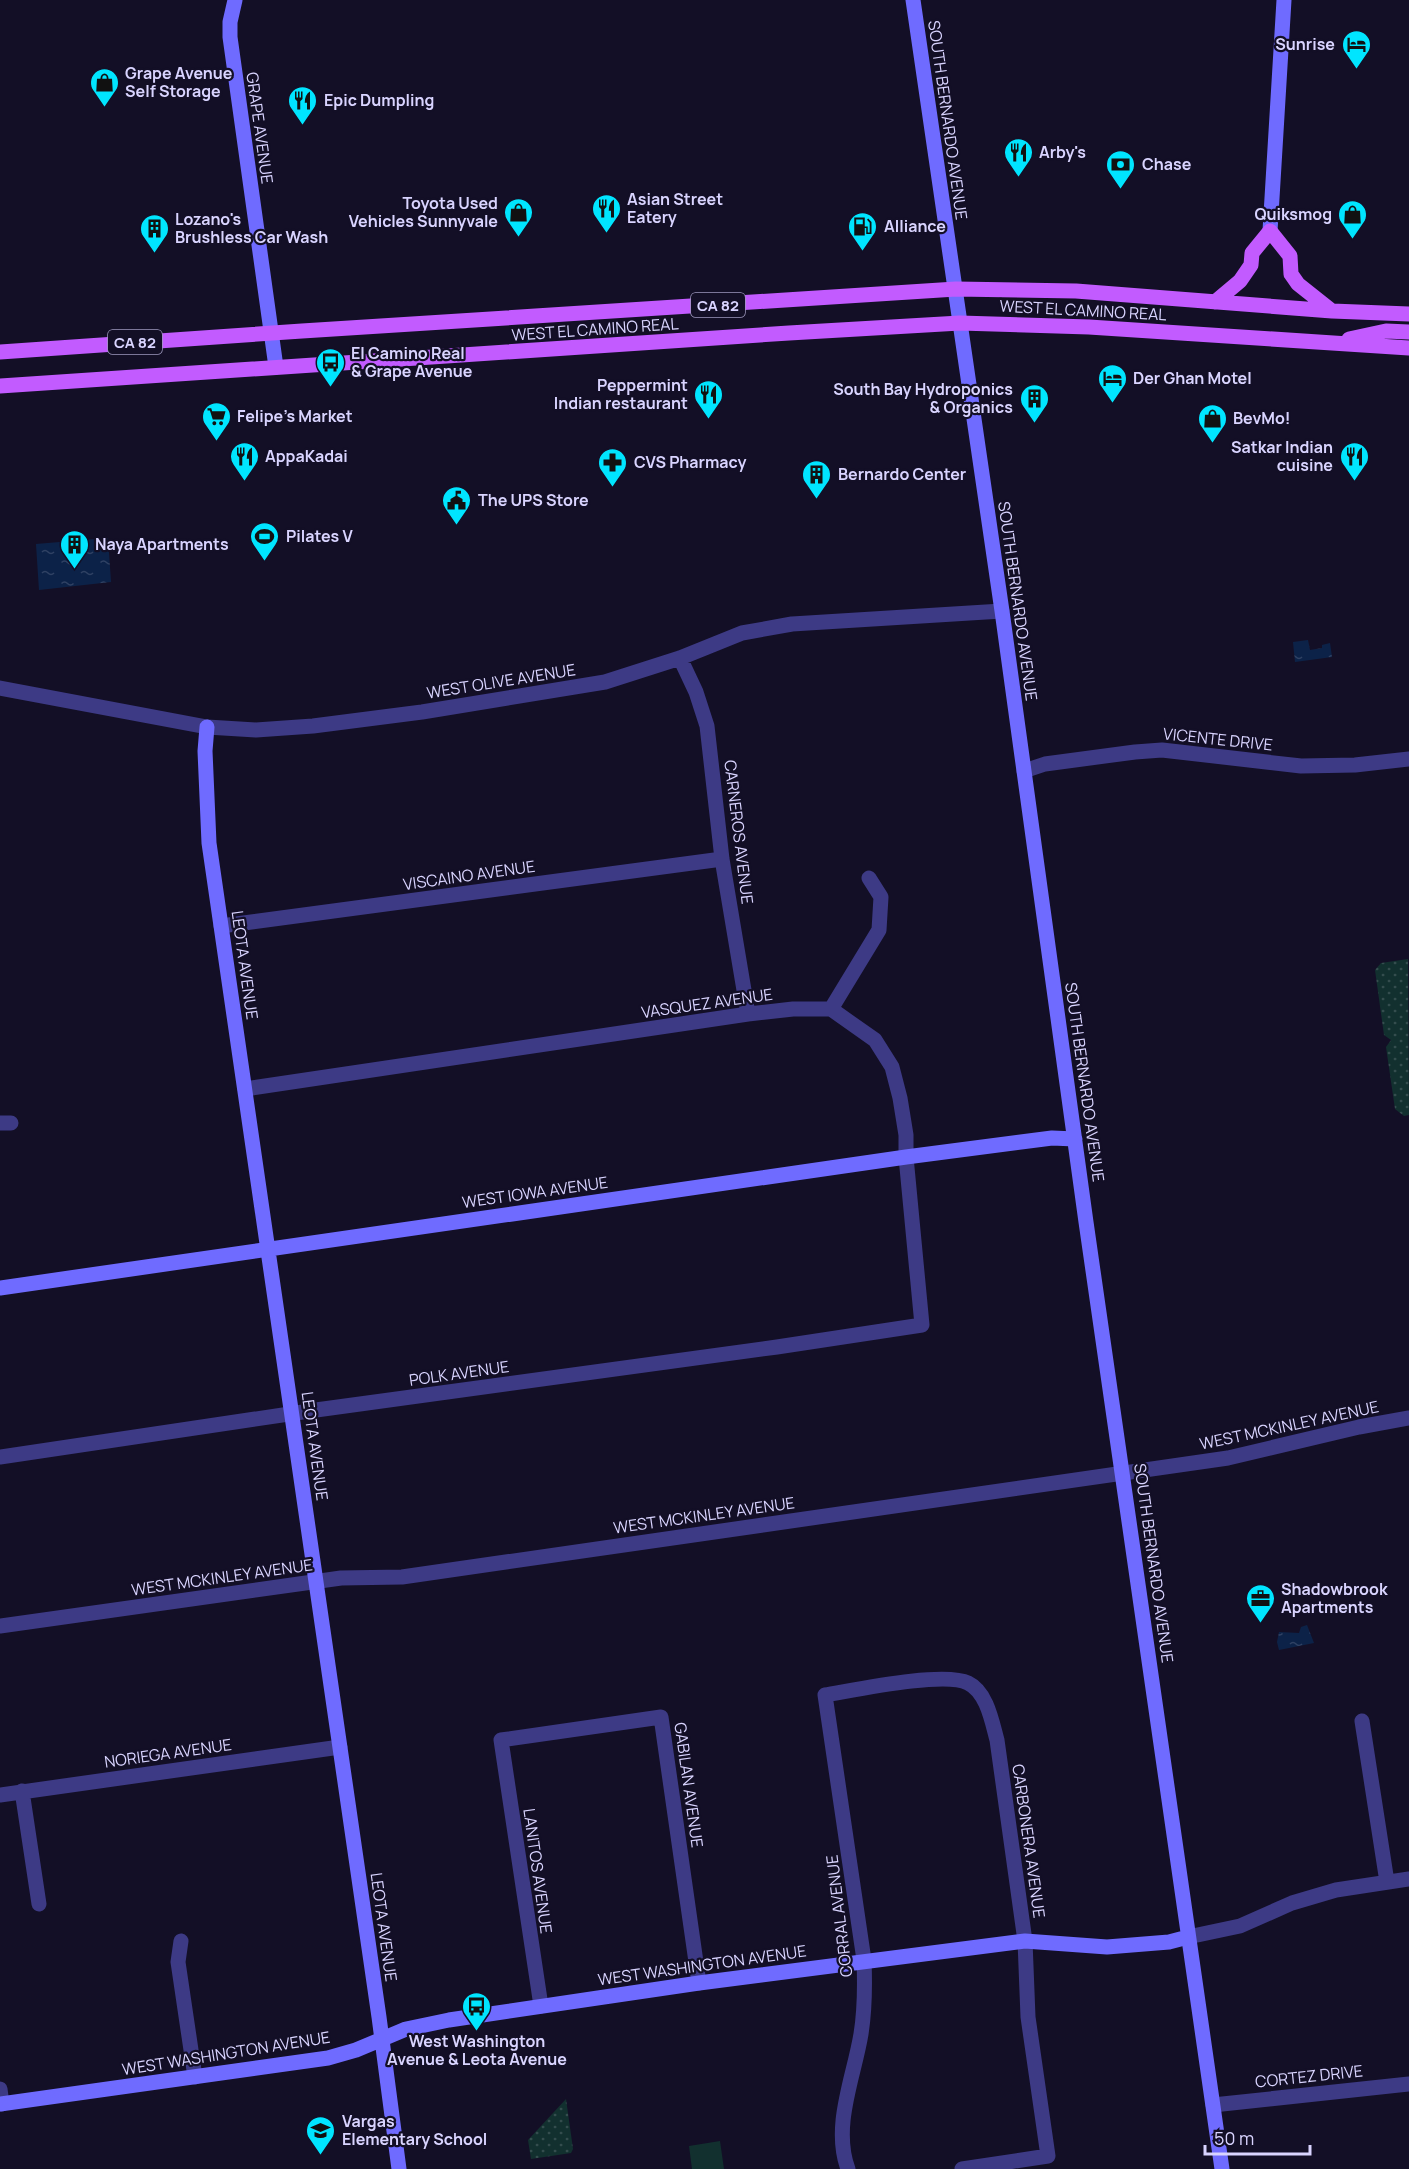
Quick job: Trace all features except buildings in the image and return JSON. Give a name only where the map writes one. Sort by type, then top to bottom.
[{"type":"main road","points":[[1215,302],[1240,281],[1251,265],[1252,253],[1270,231],[1290,256],[1291,274],[1298,284],[1332,311]]},
{"type":"main road","name":"WEST EL CAMINO REAL","points":[[0,352],[956,289],[1076,291],[1332,311],[1409,314]]},
{"type":"main road","name":"WEST EL CAMINO REAL","points":[[0,386],[823,331],[960,324],[1089,327],[1409,348]]},
{"type":"main road","points":[[1328,343],[1386,331],[1409,332]]},
{"type":"street","name":"GRAPE AVENUE","points":[[235,0],[230,22],[230,37],[276,367]]},
{"type":"street","name":"SOUTH BERNARDO AVENUE","points":[[913,0],[1002,611],[1222,2169]]},
{"type":"street","points":[[1270,231],[1284,0]]},
{"type":"street","name":"WEST OLIVE AVENUE","points":[[0,688],[207,727],[256,730],[302,727],[422,712],[605,682],[680,658],[742,633],[792,624],[1002,611]]},
{"type":"street","name":"CARNEROS AVENUE","points":[[680,658],[696,692],[707,726],[722,859],[748,1014]]},
{"type":"street","name":"LEOTA AVENUE","points":[[207,727],[205,752],[209,843],[399,2169]]},
{"type":"street","name":"VICENTE DRIVE","points":[[1024,771],[1045,764],[1162,750],[1301,766],[1355,765],[1409,759]]},
{"type":"street","name":"VISCAINO AVENUE","points":[[221,926],[722,859]]},
{"type":"street","points":[[869,878],[881,897],[879,930],[831,1009],[875,1040],[892,1067],[905,1125],[906,1157]]},
{"type":"street","name":"VASQUEZ AVENUE","points":[[245,1089],[748,1014],[793,1009],[831,1009]]},
{"type":"street","name":"WEST IOWA AVENUE","points":[[0,1288],[906,1157],[1052,1138],[1075,1139]]},
{"type":"street","name":"POLK AVENUE","points":[[0,1456],[922,1325],[906,1157]]},
{"type":"street","name":"WEST MCKINLEY AVENUE","points":[[0,1626],[354,1577],[402,1576],[1123,1474],[1243,1456],[1359,1427],[1409,1418]]},
{"type":"street","name":"CARBONERA AVENUE","points":[[825,1695],[925,1679],[945,1679],[968,1683],[981,1693],[992,1720],[997,1740],[1025,1941],[1028,2017],[1048,2156],[962,2169]]},
{"type":"street","name":"CORRAL AVENUE","points":[[825,1695],[864,1960],[865,2002],[861,2034],[843,2122],[843,2155],[848,2169]]},
{"type":"street","name":"GABILAN AVENUE","points":[[501,1740],[661,1717],[699,1983]]},
{"type":"street","points":[[1362,1721],[1387,1882]]},
{"type":"street","name":"LANITOS AVENUE","points":[[501,1740],[541,2006]]},
{"type":"street","name":"NORIEGA AVENUE","points":[[0,1795],[340,1747]]},
{"type":"street","points":[[22,1791],[39,1904]]},
{"type":"street","name":"WEST WASHINGTON AVENUE","points":[[1,2099],[195,2077],[328,2058],[406,2029],[449,2020],[864,1960],[1025,1941],[1107,1947],[1169,1942],[1240,1926],[1296,1901],[1336,1890],[1409,1879]]},
{"type":"street","points":[[181,1941],[178,1962],[195,2077]]},
{"type":"street","name":"CORTEZ DRIVE","points":[[1213,2105],[1409,2084]]},
{"type":"green space","points":[[1408,959],[1409,1115],[1404,1116],[1395,1109],[1386,1047],[1391,1040],[1384,1035],[1375,970],[1381,963]]},
{"type":"green space","points":[[566,2099],[573,2149],[571,2153],[531,2159],[528,2140]]},
{"type":"green space","points":[[720,2141],[724,2169],[692,2169],[689,2146]]},
{"type":"water","points":[[108,538],[111,582],[39,590],[36,544]]},
{"type":"water","points":[[1308,640],[1310,650],[1322,648],[1322,645],[1330,643],[1332,657],[1295,662],[1293,642]]},
{"type":"water","points":[[1307,1625],[1314,1643],[1279,1650],[1277,1642],[1279,1632],[1299,1633],[1301,1627]]},
{"type":"place","name":"Sunrise","points":[[1356,70]]},
{"type":"place","name":"Grape Avenue Self Storage","points":[[104,108]]},
{"type":"place","name":"Epic Dumpling","points":[[303,126]]},
{"type":"place","name":"Arby's","points":[[1018,178]]},
{"type":"place","name":"Chase","points":[[1121,190]]},
{"type":"place","name":"Asian Street Eatery","points":[[606,234]]},
{"type":"place","name":"Toyota Used Vehicles Sunnyvale","points":[[519,238]]},
{"type":"place","name":"Quiksmog","points":[[1353,240]]},
{"type":"place","name":"Alliance","points":[[863,252]]},
{"type":"place","name":"Lozano's Brushless Car Wash","points":[[154,254]]},
{"type":"place","name":"El Camino Real & Grape Avenue","points":[[330,388]]},
{"type":"place","name":"Der Ghan Motel","points":[[1112,404]]},
{"type":"place","name":"Peppermint Indian restaurant","points":[[709,420]]},
{"type":"place","name":"South Bay Hydroponics & Organics","points":[[1034,424]]},
{"type":"place","name":"Felipe's Market","points":[[216,442]]},
{"type":"place","name":"BevMo!","points":[[1212,444]]},
{"type":"place","name":"AppaKadai","points":[[244,482]]},
{"type":"place","name":"Satkar Indian cuisine","points":[[1354,482]]},
{"type":"place","name":"CVS Pharmacy","points":[[613,488]]},
{"type":"place","name":"Bernardo Center","points":[[817,500]]},
{"type":"place","name":"The UPS Store","points":[[457,526]]},
{"type":"place","name":"Pilates V","points":[[265,562]]},
{"type":"place","name":"Naya Apartments","points":[[74,570]]},
{"type":"place","name":"Shadowbrook Apartments","points":[[1260,1624]]},
{"type":"place","name":"West Washington Avenue & Leota Avenue","points":[[477,2032]]},
{"type":"place","name":"Vargas Elementary School","points":[[321,2156]]}]
